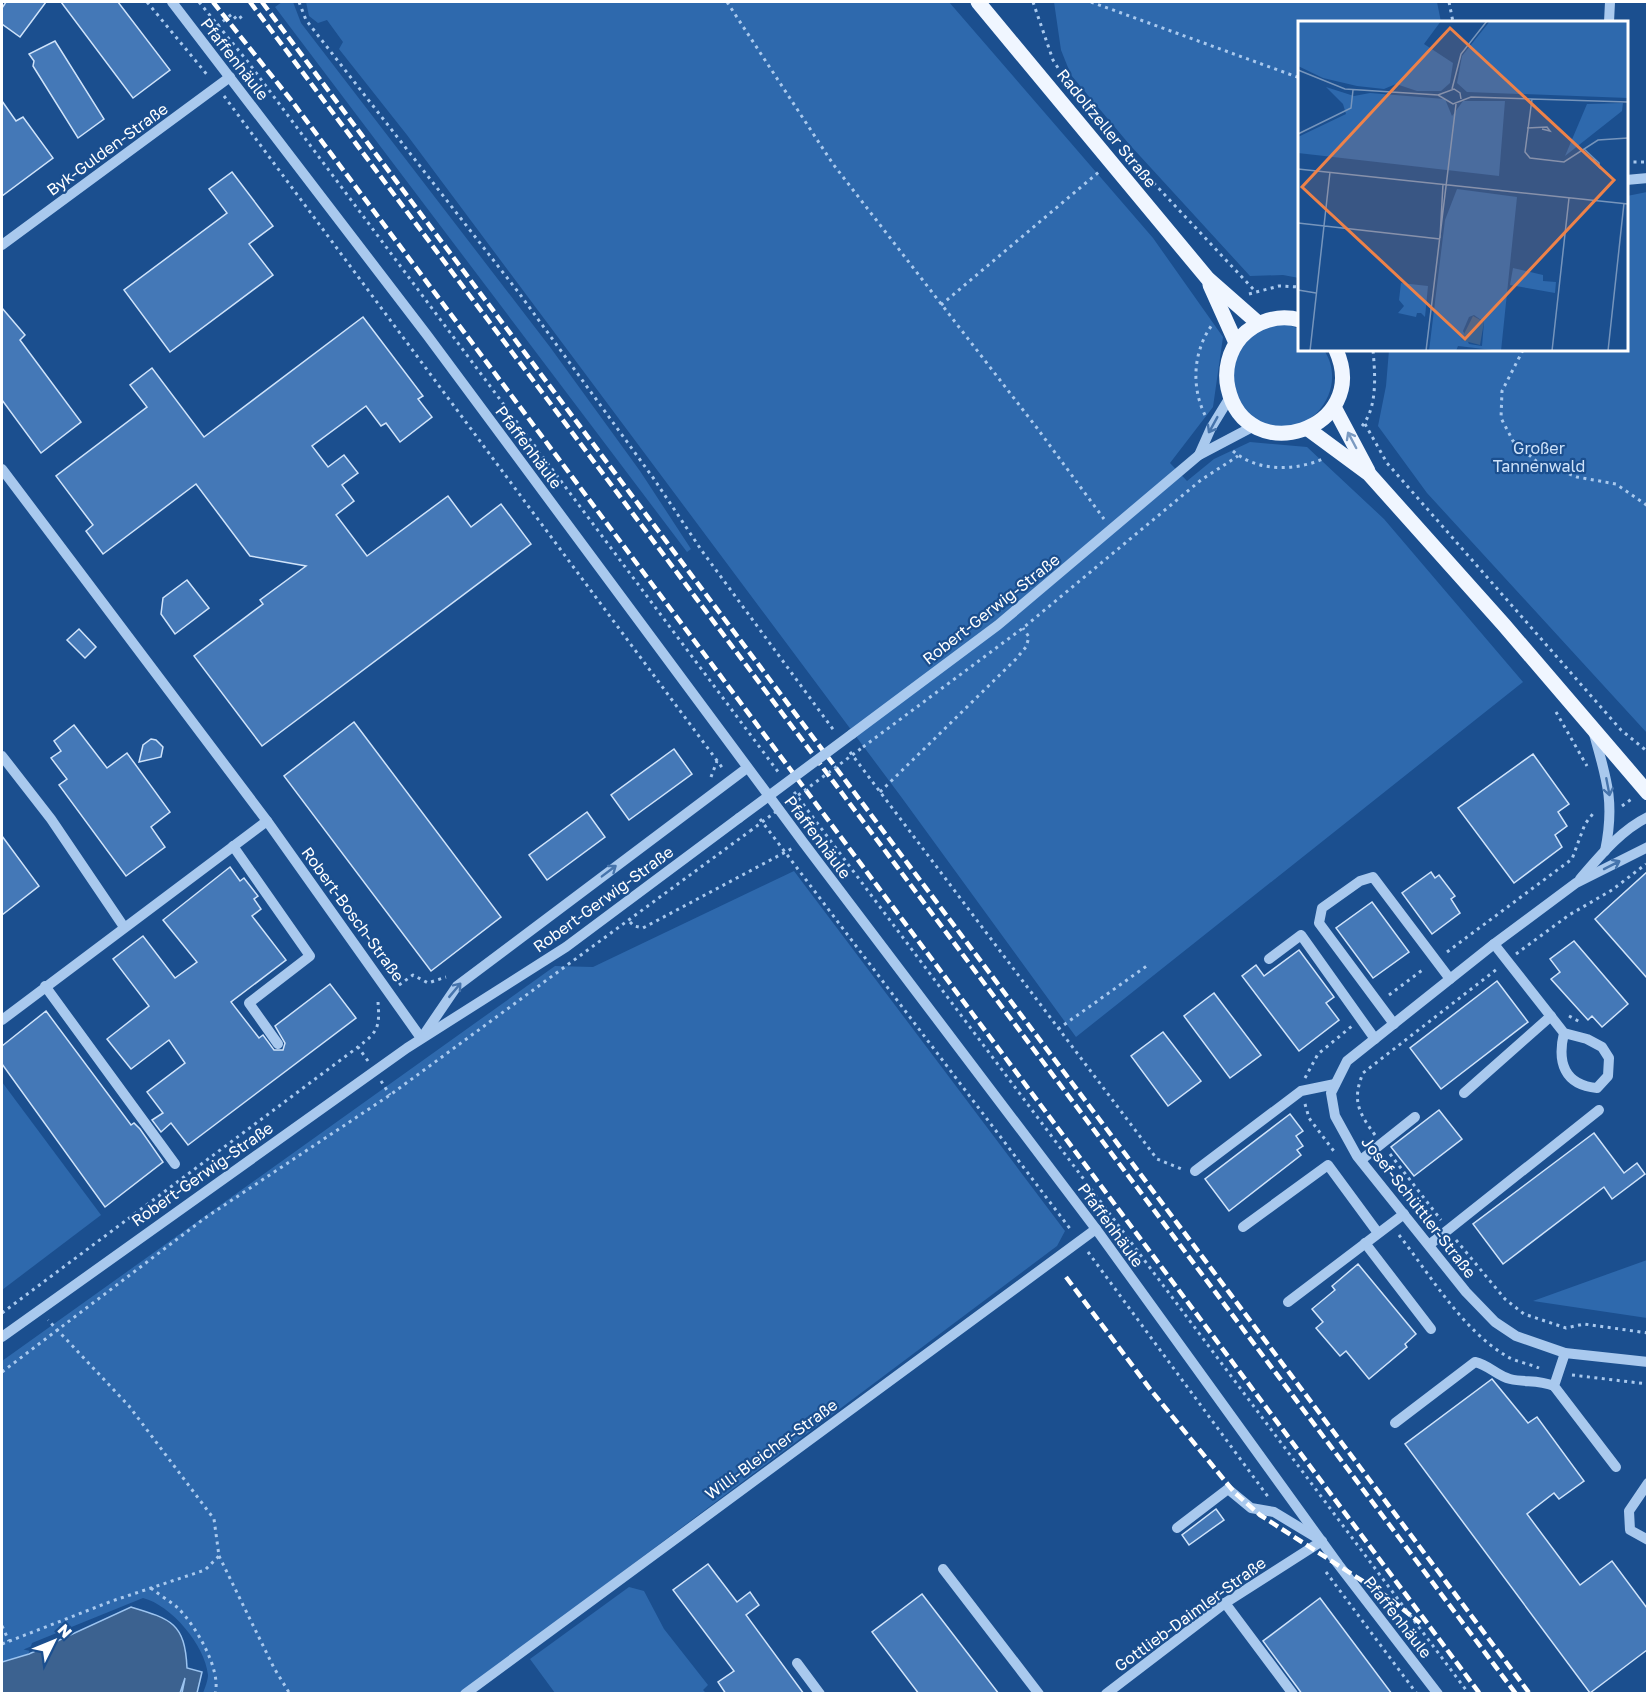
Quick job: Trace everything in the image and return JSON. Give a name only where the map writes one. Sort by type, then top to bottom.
[{"type":"main road","name":"Radolfzeller Straße","points":[[978,2],[1208,279]]},
{"type":"main road","points":[[1208,279],[1258,323]]},
{"type":"main road","points":[[1208,279],[1236,343]]},
{"type":"main road","points":[[1298,320],[1283,317],[1258,323],[1236,343],[1228,360],[1226,378],[1230,397],[1240,413],[1254,426],[1271,433],[1290,434],[1308,429],[1323,420],[1334,407],[1343,376],[1336,351]]},
{"type":"main road","points":[[1334,407],[1370,474],[1647,793]]},
{"type":"main road","points":[[1308,429],[1370,474]]},
{"type":"street","name":"Pfaffenhäule","points":[[172,2],[427,335],[747,768],[1096,1229],[1322,1541],[1438,1694]]},
{"type":"street","points":[[1609,21],[1610,2]]},
{"type":"street","name":"Byk-Gulden-Straße","points":[[2,245],[230,77]]},
{"type":"street","points":[[1628,180],[1647,178]]},
{"type":"street","name":"Robert-Gerwig-Straße","points":[[1199,455],[1211,428],[1230,397]]},
{"type":"street","name":"Robert-Gerwig-Straße","points":[[2,1337],[421,1038],[567,947],[998,625],[1199,455],[1254,426]]},
{"type":"street","name":"Robert-Bosch-Straße","points":[[2,468],[267,821],[421,1038]]},
{"type":"street","points":[[1593,730],[1607,779],[1611,806],[1611,821],[1605,851]]},
{"type":"street","points":[[2,756],[51,819],[124,927]]},
{"type":"street","points":[[421,1038],[457,986],[747,768]]},
{"type":"street","name":"Josef-Schüttler-Straße","points":[[1576,883],[1605,851],[1636,822],[1647,816]]},
{"type":"street","points":[[2,1020],[267,821]]},
{"type":"street","points":[[233,846],[310,956],[249,1003],[278,1044]]},
{"type":"street","name":"Josef-Schüttler-Straße","points":[[1647,847],[1576,883],[1494,944],[1347,1061],[1331,1093],[1335,1116],[1361,1160],[1466,1292],[1495,1322],[1516,1336],[1565,1353],[1647,1362]]},
{"type":"street","points":[[1394,1024],[1318,923],[1322,908],[1360,881],[1373,877],[1450,979]]},
{"type":"street","points":[[1269,959],[1300,935],[1375,1039]]},
{"type":"street","points":[[1494,944],[1564,1033],[1587,1039],[1602,1047],[1609,1058],[1608,1076],[1597,1088],[1583,1087],[1572,1080],[1564,1069],[1560,1049],[1564,1033]]},
{"type":"street","points":[[45,986],[175,1164]]},
{"type":"street","points":[[1464,1093],[1551,1016]]},
{"type":"street","points":[[1194,1171],[1301,1091],[1335,1084]]},
{"type":"street","points":[[1429,1245],[1599,1110]]},
{"type":"street","points":[[1361,1160],[1415,1117]]},
{"type":"street","points":[[1244,1227],[1328,1165],[1378,1233]]},
{"type":"street","points":[[1288,1302],[1404,1214]]},
{"type":"street","name":"Willi-Bleicher-Straße","points":[[465,1694],[1096,1229]]},
{"type":"street","points":[[1365,1244],[1431,1329]]},
{"type":"street","points":[[1554,1386],[1565,1353]]},
{"type":"street","points":[[1395,1423],[1475,1362],[1485,1364],[1509,1379],[1539,1380],[1554,1386],[1616,1467]]},
{"type":"street","points":[[1647,1483],[1629,1511],[1630,1530],[1647,1540]]},
{"type":"street","points":[[1177,1528],[1228,1489],[1251,1508],[1274,1512],[1322,1541]]},
{"type":"street","name":"Gottlieb-Daimler-Straße","points":[[1106,1694],[1225,1603],[1322,1541]]},
{"type":"street","points":[[943,1569],[1039,1694]]},
{"type":"street","points":[[1225,1603],[1293,1694]]},
{"type":"street","points":[[797,1663],[820,1694]]},
{"type":"path","points":[[147,2],[216,87],[717,761]]},
{"type":"path","points":[[199,2],[255,71],[781,776]]},
{"type":"path","points":[[299,2],[306,20],[519,293],[654,478],[702,551],[837,734]]},
{"type":"path","points":[[727,2],[833,164],[1113,530]]},
{"type":"path","points":[[1034,2],[1053,60],[1074,90]]},
{"type":"path","points":[[1091,2],[1298,78]]},
{"type":"path","points":[[1449,2],[1453,21]]},
{"type":"path","points":[[217,27],[232,14],[237,20],[245,14]]},
{"type":"path","points":[[1130,158],[1255,291],[1279,286],[1298,287]]},
{"type":"path","points":[[941,304],[1111,161]]},
{"type":"path","points":[[1628,162],[1647,162]]},
{"type":"path","points":[[1373,351],[1375,374],[1372,400],[1365,424],[1387,463],[1621,730],[1647,752]]},
{"type":"path","points":[[1522,351],[1502,391],[1501,418],[1513,441],[1536,461],[1577,477],[1616,484],[1647,506]]},
{"type":"path","points":[[2,1372],[252,1184],[301,1156],[390,1095],[630,921],[1023,628],[1201,480],[1238,456]]},
{"type":"path","points":[[880,792],[1016,659],[1026,647],[1029,637],[1023,628]]},
{"type":"path","points":[[1554,708],[1589,770]]},
{"type":"path","points":[[844,744],[1157,1159],[1179,1170],[1194,1171]]},
{"type":"path","points":[[788,785],[1469,1694]]},
{"type":"path","points":[[1379,1003],[1572,859],[1585,824],[1597,810],[1611,806]]},
{"type":"path","points":[[630,921],[634,926],[643,928],[803,842]]},
{"type":"path","points":[[785,852],[1079,1241],[1284,1519]]},
{"type":"path","points":[[1523,963],[1516,954],[1569,915],[1612,890],[1647,863]]},
{"type":"path","points":[[1058,1029],[1148,965]]},
{"type":"path","points":[[1502,973],[1497,969],[1363,1073],[1356,1098],[1359,1110],[1489,1282],[1524,1314],[1566,1328],[1584,1324],[1647,1333]]},
{"type":"path","points":[[1565,1014],[1584,1024]]},
{"type":"path","points":[[1341,1161],[1309,1118],[1301,1091],[1309,1067],[1318,1054],[1361,1019]]},
{"type":"path","points":[[2,1313],[358,1047]]},
{"type":"path","points":[[1390,1224],[1461,1315],[1509,1357],[1558,1374],[1647,1384]]},
{"type":"path","points":[[38,1310],[129,1406],[214,1519],[219,1556],[274,1668],[290,1694]]},
{"type":"path","points":[[1311,1548],[1328,1576],[1417,1694]]},
{"type":"path","points":[[2,1644],[205,1570],[219,1556]]},
{"type":"path","points":[[151,1588],[178,1608],[203,1641],[217,1685],[215,1694]]},
{"type":"path","points":[[2,1626],[9,1641]]},
{"type":"green space","points":[[282,2],[293,2],[301,23],[550,347],[640,471],[691,549],[687,552],[275,7]]},
{"type":"green space","points":[[306,2],[949,2],[1153,238],[1223,337],[1213,407],[1170,463],[1187,481],[1214,459],[1250,442],[1307,447],[1384,519],[1523,682],[1076,1037],[902,798],[407,135],[339,49],[343,42],[327,20],[318,23],[309,16]]},
{"type":"green space","points":[[1054,2],[1437,2],[1441,21],[1298,21],[1298,278],[1283,275],[1250,276],[1129,144],[1071,75],[1061,50]]},
{"type":"green space","name":"Großer Tannenwald","points":[[1648,192],[1647,733],[1427,493],[1378,426],[1386,386],[1389,351],[1628,351],[1628,196]]},
{"type":"green space","points":[[1272,325],[1289,325],[1298,329],[1298,351],[1324,351],[1330,364],[1332,378],[1329,392],[1323,405],[1302,423],[1288,427],[1257,423],[1235,401],[1233,357],[1256,331]]},
{"type":"green space","points":[[794,871],[1065,1231],[1057,1246],[461,1693],[203,1693],[208,1675],[201,1651],[175,1618],[154,1602],[143,1598],[32,1643],[19,1683],[2,1693],[2,1361],[555,966],[593,967]]},
{"type":"green space","points":[[2,1082],[101,1215],[2,1290]]},
{"type":"green space","points":[[1647,1260],[1647,1318],[1533,1301]]},
{"type":"green space","points":[[629,1587],[644,1591],[664,1629],[708,1685],[703,1690],[706,1693],[555,1693],[530,1659]]},
{"type":"shaded area","points":[[131,1607],[166,1620],[179,1632],[186,1653],[187,1668],[202,1672],[197,1693],[182,1693],[185,1678],[180,1693],[2,1693],[2,1662],[29,1654]]},
{"type":"building","points":[[6,2],[46,2],[20,37],[2,24],[2,8]]},
{"type":"building","points":[[61,2],[118,2],[170,70],[133,98]]},
{"type":"building","points":[[55,41],[104,119],[78,138],[33,66],[34,61],[29,54]]},
{"type":"building","points":[[2,101],[16,121],[23,117],[53,158],[2,196]]},
{"type":"building","points":[[232,172],[273,226],[249,244],[273,275],[170,352],[124,290],[227,213],[209,189]]},
{"type":"building","points":[[2,308],[25,335],[20,340],[81,422],[41,453],[2,400]]},
{"type":"building","points":[[363,317],[423,396],[418,399],[432,417],[400,442],[386,423],[381,426],[366,406],[312,446],[328,467],[344,455],[358,473],[342,485],[354,501],[336,515],[367,556],[448,496],[471,527],[501,504],[531,544],[262,746],[194,656],[263,604],[260,600],[306,566],[250,556],[196,484],[103,554],[86,531],[93,525],[56,476],[147,407],[130,385],[152,368],[204,437]]},
{"type":"building","points":[[187,580],[209,608],[175,634],[161,614],[163,598]]},
{"type":"building","points":[[79,629],[96,647],[85,658],[67,640]]},
{"type":"building","points":[[354,722],[501,917],[431,971],[284,776]]},
{"type":"building","points":[[74,725],[107,768],[127,753],[170,812],[151,827],[165,847],[126,876],[59,785],[67,779],[51,758],[61,751],[54,741]]},
{"type":"building","points":[[151,739],[156,740],[163,747],[161,757],[139,762],[143,745]]},
{"type":"building","points":[[674,749],[692,774],[629,820],[611,795]]},
{"type":"building","points":[[1533,754],[1569,804],[1558,812],[1567,826],[1555,835],[1562,847],[1514,883],[1458,808]]},
{"type":"building","points":[[587,812],[605,837],[547,880],[529,855]]},
{"type":"building","points":[[2,836],[39,886],[2,915]]},
{"type":"building","points":[[230,867],[240,881],[244,878],[258,896],[254,899],[261,909],[252,916],[286,960],[231,1002],[259,1038],[263,1035],[274,1050],[283,1050],[285,1043],[275,1026],[330,984],[356,1018],[188,1145],[171,1123],[161,1132],[152,1120],[163,1113],[147,1092],[185,1063],[169,1040],[131,1069],[107,1039],[149,1006],[113,959],[143,936],[175,978],[197,962],[163,920]]},
{"type":"building","points":[[1431,872],[1435,878],[1439,875],[1455,896],[1451,899],[1460,913],[1432,934],[1402,893]]},
{"type":"building","points":[[1647,872],[1647,978],[1595,919]]},
{"type":"building","points":[[1372,902],[1409,952],[1373,978],[1336,928]]},
{"type":"building","points":[[1574,941],[1628,1004],[1602,1027],[1592,1016],[1588,1020],[1551,979],[1560,972],[1550,959]]},
{"type":"building","points":[[1299,950],[1334,997],[1326,1003],[1339,1020],[1299,1051],[1242,976],[1256,965],[1264,976]]},
{"type":"building","points":[[1497,981],[1528,1022],[1441,1089],[1410,1048]]},
{"type":"building","points":[[1214,993],[1261,1055],[1230,1078],[1184,1016]]},
{"type":"building","points":[[46,1011],[131,1125],[134,1123],[140,1129],[163,1162],[105,1207],[2,1064],[2,1046]]},
{"type":"building","points":[[1163,1032],[1201,1081],[1168,1106],[1131,1056]]},
{"type":"building","points":[[1439,1110],[1462,1139],[1414,1176],[1391,1147]]},
{"type":"building","points":[[1290,1114],[1303,1131],[1296,1136],[1303,1146],[1297,1150],[1301,1155],[1229,1211],[1205,1179]]},
{"type":"building","points":[[1594,1133],[1624,1173],[1637,1163],[1645,1174],[1612,1199],[1604,1187],[1503,1264],[1473,1224]]},
{"type":"building","points":[[1358,1264],[1416,1334],[1405,1344],[1407,1347],[1369,1379],[1346,1351],[1340,1356],[1316,1328],[1323,1322],[1312,1309],[1335,1290],[1332,1286]]},
{"type":"building","points":[[1492,1379],[1528,1423],[1537,1417],[1584,1481],[1559,1499],[1554,1493],[1527,1514],[1580,1585],[1612,1561],[1647,1608],[1647,1650],[1590,1693],[1405,1444]]},
{"type":"building","points":[[1216,1509],[1224,1520],[1189,1545],[1182,1535]]},
{"type":"building","points":[[708,1564],[737,1602],[750,1592],[759,1605],[746,1615],[804,1694],[726,1694],[718,1682],[734,1671],[673,1590]]},
{"type":"building","points":[[922,1594],[999,1694],[919,1694],[872,1632]]},
{"type":"building","points":[[1320,1598],[1392,1694],[1302,1694],[1263,1641]]},
{"type":"railway","points":[[213,2],[291,100],[1480,1694]]},
{"type":"railway","points":[[250,2],[1516,1694]]},
{"type":"railway","points":[[262,2],[1530,1694]]},
{"type":"railway","points":[[1066,1277],[1150,1389],[1234,1492],[1260,1515],[1389,1598],[1420,1623]]}]
